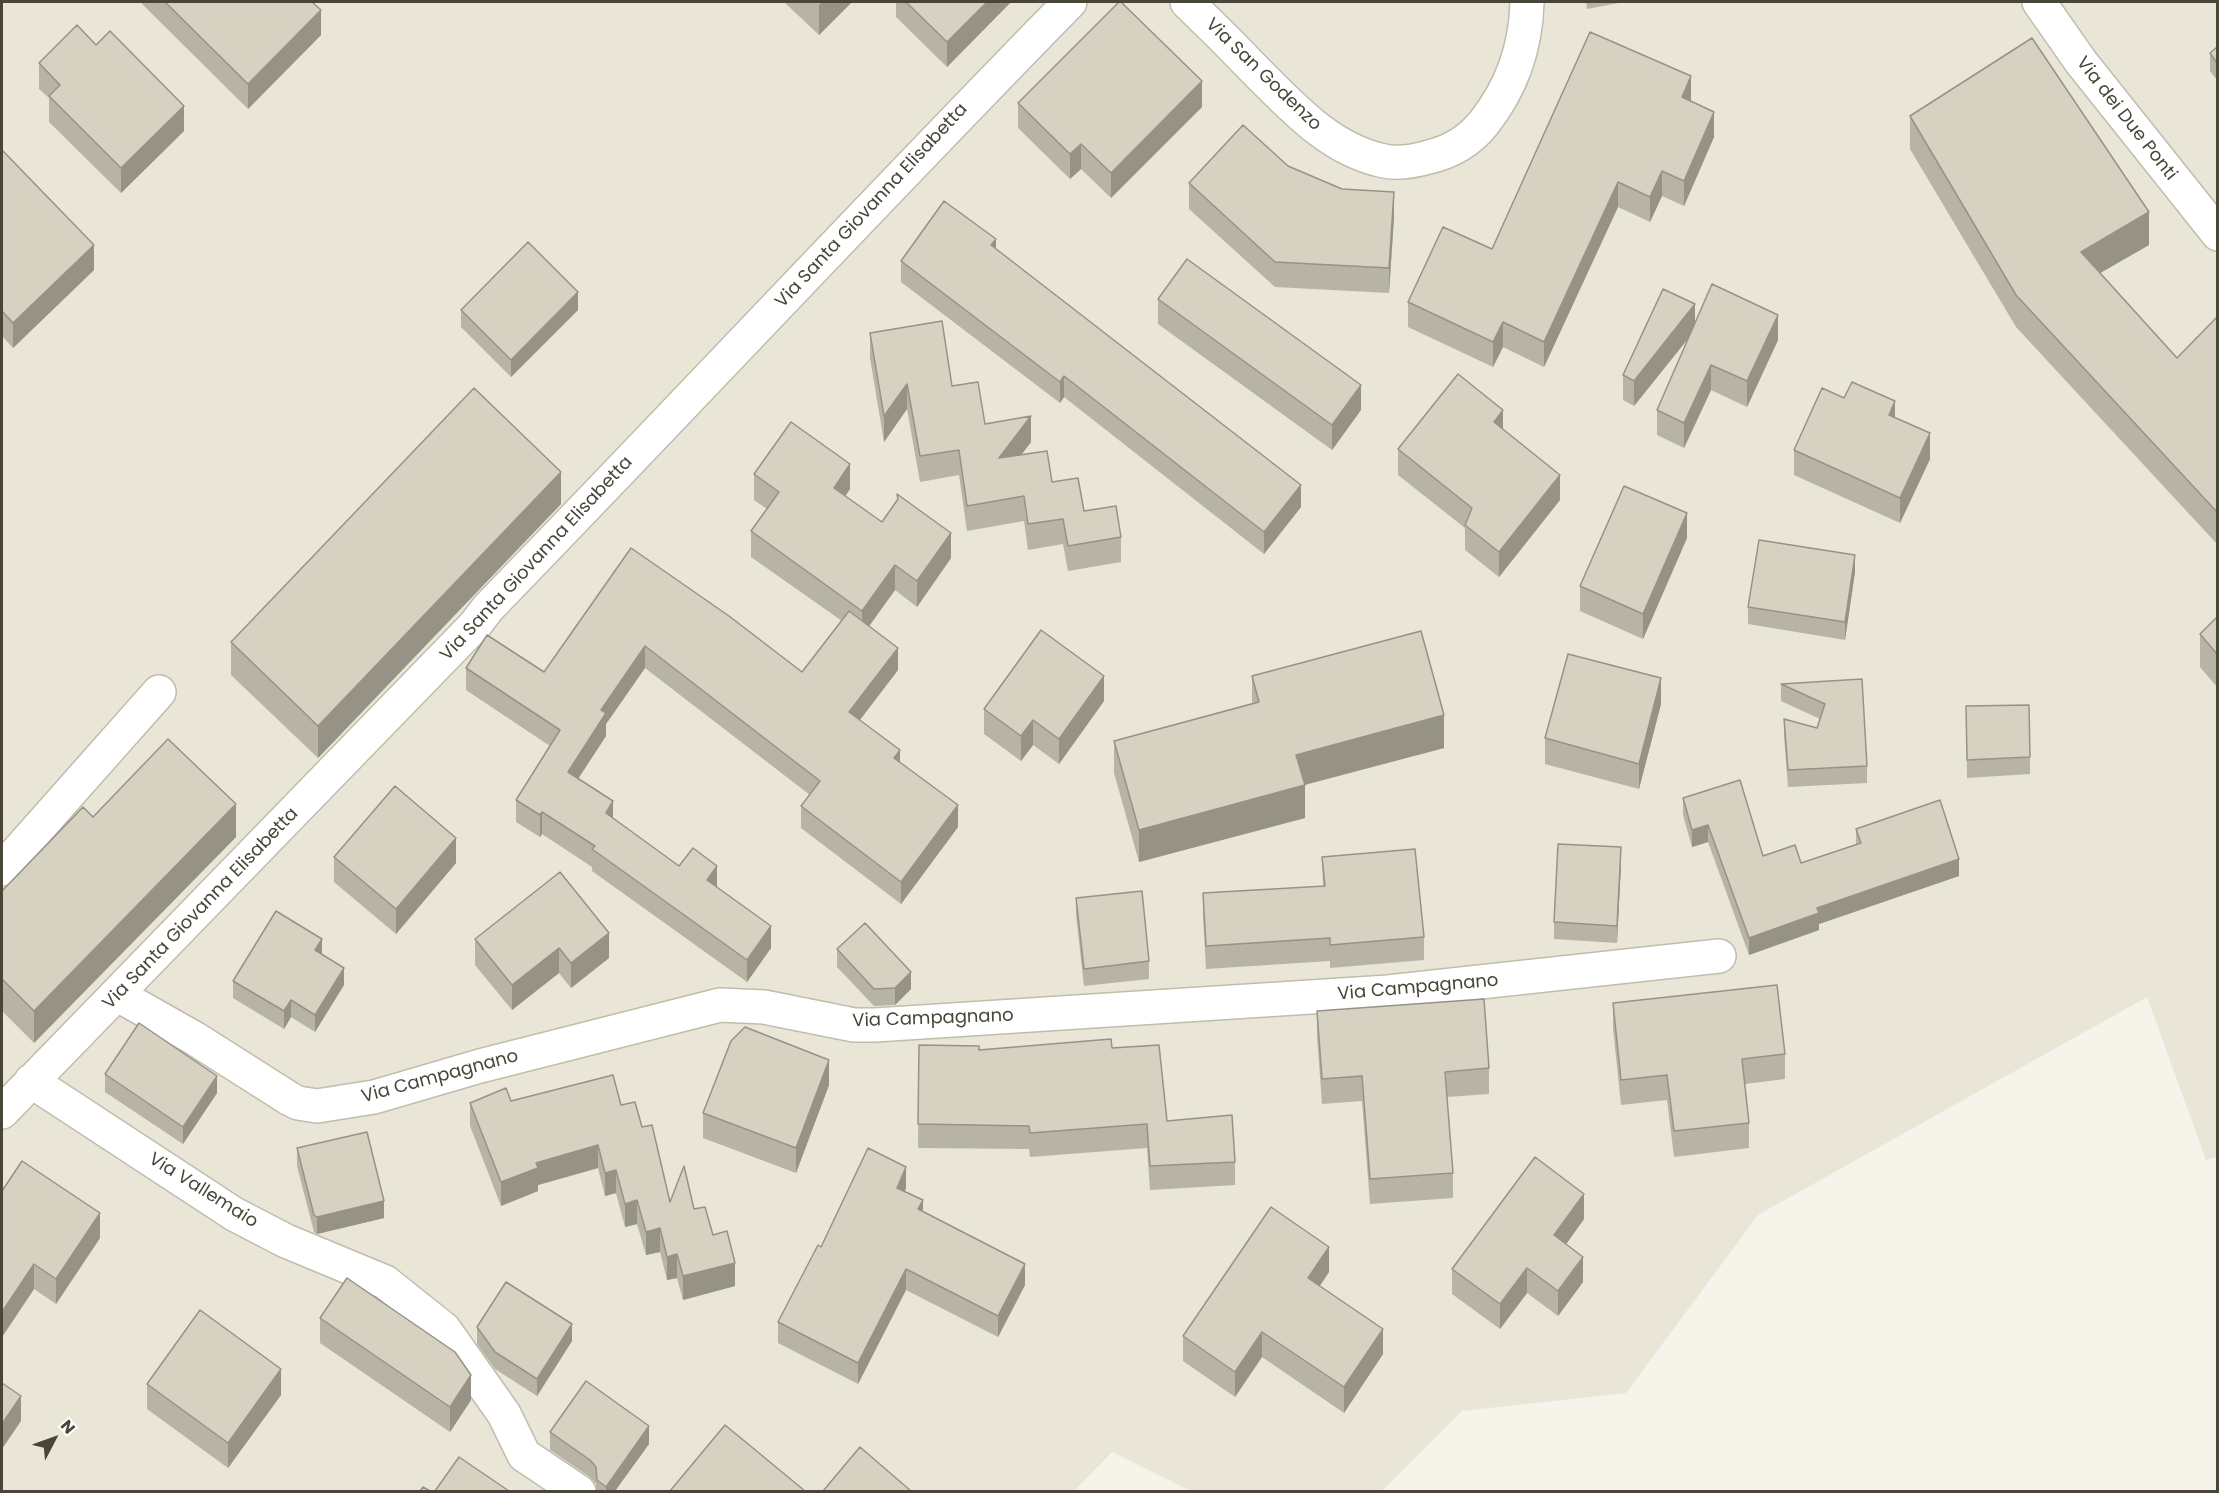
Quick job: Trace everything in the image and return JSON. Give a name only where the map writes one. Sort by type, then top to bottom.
[{"type":"street","name":"Via Santa Giovanna Elisabetta","points":[[2,1112],[467,634],[488,608],[823,259],[927,147],[1070,2]]},
{"type":"street","name":"Via San Godenzo","points":[[1187,2],[1319,131],[1362,153],[1384,161],[1400,162],[1441,154],[1461,144],[1484,123],[1501,98],[1516,66],[1522,42],[1527,2]]},
{"type":"street","name":"Via dei Due Ponti","points":[[2039,2],[2081,62],[2217,234]]},
{"type":"street","points":[[2,869],[159,692]]},
{"type":"street","name":"Via Campagnano","points":[[118,995],[194,1038],[290,1099],[298,1103],[317,1106],[374,1097],[480,1066],[720,1005],[764,1007],[854,1025],[875,1025],[1388,992],[1719,956]]},
{"type":"street","name":"Via Vallemaio","points":[[32,1081],[234,1214],[286,1241],[385,1282],[444,1329],[504,1414],[524,1455],[579,1491]]},
{"type":"shaded area","points":[[2,2],[2217,2],[2217,1157],[2206,1160],[2147,997],[1758,1215],[1626,1393],[1462,1411],[1382,1491],[1191,1491],[1112,1452],[1073,1492],[2,1492]]},
{"type":"building","points":[[165,2],[312,2],[321,10],[248,84]]},
{"type":"building","points":[[906,2],[987,2],[947,42]]},
{"type":"building","points":[[1119,2],[1202,81],[1111,173],[1081,144],[1070,154],[1018,103]]},
{"type":"building","points":[[77,25],[96,45],[110,31],[184,106],[121,168],[49,96],[60,85],[39,63]]},
{"type":"building","points":[[1590,32],[1691,76],[1682,97],[1714,112],[1684,181],[1662,171],[1650,197],[1618,182],[1544,342],[1503,322],[1493,342],[1408,302],[1443,227],[1492,249]]},
{"type":"building","points":[[2032,38],[2149,212],[2081,252],[2177,358],[2217,317],[2217,512],[2016,295],[1910,116]]},
{"type":"building","points":[[2217,47],[2217,63],[2210,53]]},
{"type":"building","points":[[1243,125],[1288,166],[1342,189],[1394,192],[1389,268],[1275,262],[1189,183]]},
{"type":"building","points":[[2,150],[94,245],[13,323],[2,311]]},
{"type":"building","points":[[944,201],[996,239],[991,245],[1301,485],[1264,532],[1064,376],[1060,382],[901,261]]},
{"type":"building","points":[[528,242],[578,292],[511,360],[461,310]]},
{"type":"building","points":[[1187,259],[1361,385],[1332,425],[1158,299]]},
{"type":"building","points":[[1712,284],[1778,315],[1747,381],[1711,365],[1684,423],[1657,410]]},
{"type":"building","points":[[1663,289],[1695,304],[1634,381],[1623,375]]},
{"type":"building","points":[[942,321],[952,386],[978,382],[985,424],[1031,416],[999,458],[1047,451],[1052,482],[1078,478],[1084,511],[1116,506],[1121,537],[1068,546],[1063,519],[1028,524],[1024,496],[967,506],[959,450],[920,456],[907,384],[884,416],[870,333]]},
{"type":"building","points":[[1458,374],[1503,410],[1494,422],[1560,475],[1499,552],[1465,525],[1472,508],[1398,449]]},
{"type":"building","points":[[1852,382],[1895,401],[1889,415],[1930,433],[1900,498],[1794,450],[1822,388],[1844,398]]},
{"type":"building","points":[[474,388],[561,472],[318,726],[231,642]]},
{"type":"building","points":[[791,422],[850,464],[834,488],[882,522],[898,499],[897,494],[951,533],[917,581],[895,565],[862,611],[751,531],[779,492],[754,474]]},
{"type":"building","points":[[1624,486],[1687,513],[1643,614],[1580,586]]},
{"type":"building","points":[[1759,540],[1855,555],[1845,622],[1748,607]]},
{"type":"building","points":[[631,548],[729,616],[802,672],[849,611],[898,648],[849,712],[900,750],[894,758],[958,805],[901,882],[801,806],[820,781],[645,646],[601,710],[606,713],[568,772],[613,801],[606,813],[679,866],[693,848],[717,866],[707,880],[771,926],[747,960],[592,849],[595,846],[542,812],[540,815],[516,800],[560,730],[466,668],[487,635],[544,672]]},
{"type":"building","points":[[2217,617],[2217,654],[2200,634]]},
{"type":"building","points":[[1041,630],[1104,676],[1059,739],[1033,720],[1021,736],[984,709]]},
{"type":"building","points":[[1421,631],[1444,715],[1296,755],[1305,785],[1139,830],[1114,741],[1259,702],[1252,676]]},
{"type":"building","points":[[1568,654],[1661,678],[1639,764],[1545,738]]},
{"type":"building","points":[[1862,679],[1867,766],[1788,770],[1784,719],[1817,728],[1825,704],[1781,684]]},
{"type":"building","points":[[2029,705],[2030,757],[1967,760],[1966,706]]},
{"type":"building","points":[[168,739],[236,804],[34,1011],[2,979],[2,891],[83,807],[93,817]]},
{"type":"building","points":[[1740,780],[1763,856],[1795,845],[1801,863],[1861,843],[1856,829],[1940,800],[1959,859],[1817,908],[1819,913],[1749,938],[1708,825],[1692,830],[1683,798]]},
{"type":"building","points":[[395,786],[456,838],[396,909],[334,857]]},
{"type":"building","points":[[1558,844],[1621,847],[1617,926],[1554,922]]},
{"type":"building","points":[[1415,849],[1424,937],[1330,945],[1330,938],[1206,946],[1203,893],[1325,886],[1322,857]]},
{"type":"building","points":[[560,872],[609,933],[571,963],[559,948],[512,985],[475,939]]},
{"type":"building","points":[[1142,891],[1149,961],[1084,969],[1076,898]]},
{"type":"building","points":[[276,911],[322,939],[315,950],[344,968],[315,1015],[291,1000],[284,1011],[233,981]]},
{"type":"building","points":[[865,923],[911,972],[895,988],[874,989],[837,949]]},
{"type":"building","points":[[1777,985],[1785,1054],[1742,1059],[1749,1123],[1674,1131],[1667,1075],[1621,1080],[1613,1003]]},
{"type":"building","points":[[1484,999],[1489,1068],[1445,1072],[1453,1173],[1370,1179],[1362,1076],[1322,1079],[1317,1011]]},
{"type":"building","points":[[139,1023],[217,1076],[183,1127],[105,1074]]},
{"type":"building","points":[[745,1027],[829,1060],[796,1148],[703,1113],[731,1041]]},
{"type":"building","points":[[1111,1039],[1112,1048],[1159,1045],[1167,1121],[1232,1115],[1235,1162],[1150,1166],[1147,1124],[1030,1133],[1029,1126],[918,1124],[919,1045],[979,1046],[979,1050]]},
{"type":"building","points":[[613,1075],[621,1105],[635,1102],[642,1127],[652,1125],[670,1202],[684,1166],[694,1209],[705,1207],[713,1235],[727,1231],[735,1263],[683,1276],[677,1254],[667,1257],[660,1228],[646,1232],[637,1200],[625,1204],[616,1170],[605,1173],[598,1145],[536,1163],[538,1168],[501,1182],[470,1103],[506,1088],[511,1101]]},
{"type":"building","points":[[367,1132],[384,1201],[317,1217],[314,1215],[297,1148]]},
{"type":"building","points":[[868,1148],[906,1167],[897,1188],[923,1200],[918,1209],[1025,1264],[998,1316],[906,1269],[858,1363],[778,1322],[818,1245],[821,1247]]},
{"type":"building","points":[[1535,1157],[1584,1194],[1554,1235],[1583,1257],[1558,1291],[1527,1268],[1500,1304],[1452,1269]]},
{"type":"building","points":[[22,1161],[100,1213],[56,1279],[34,1264],[2,1312],[2,1191]]},
{"type":"building","points":[[1271,1207],[1329,1247],[1308,1278],[1383,1329],[1344,1387],[1262,1332],[1235,1372],[1183,1336]]},
{"type":"building","points":[[347,1278],[455,1352],[471,1375],[450,1407],[320,1318]]},
{"type":"building","points":[[506,1282],[572,1324],[537,1379],[495,1352],[477,1327]]},
{"type":"building","points":[[200,1310],[281,1369],[228,1443],[147,1384]]},
{"type":"building","points":[[586,1381],[649,1426],[606,1487],[597,1480],[596,1467],[590,1460],[550,1432]]},
{"type":"building","points":[[2,1383],[21,1396],[2,1424]]},
{"type":"building","points":[[725,1425],[805,1491],[670,1491]]},
{"type":"building","points":[[860,1447],[911,1491],[823,1491]]},
{"type":"building","points":[[459,1457],[509,1491],[435,1491]]}]
